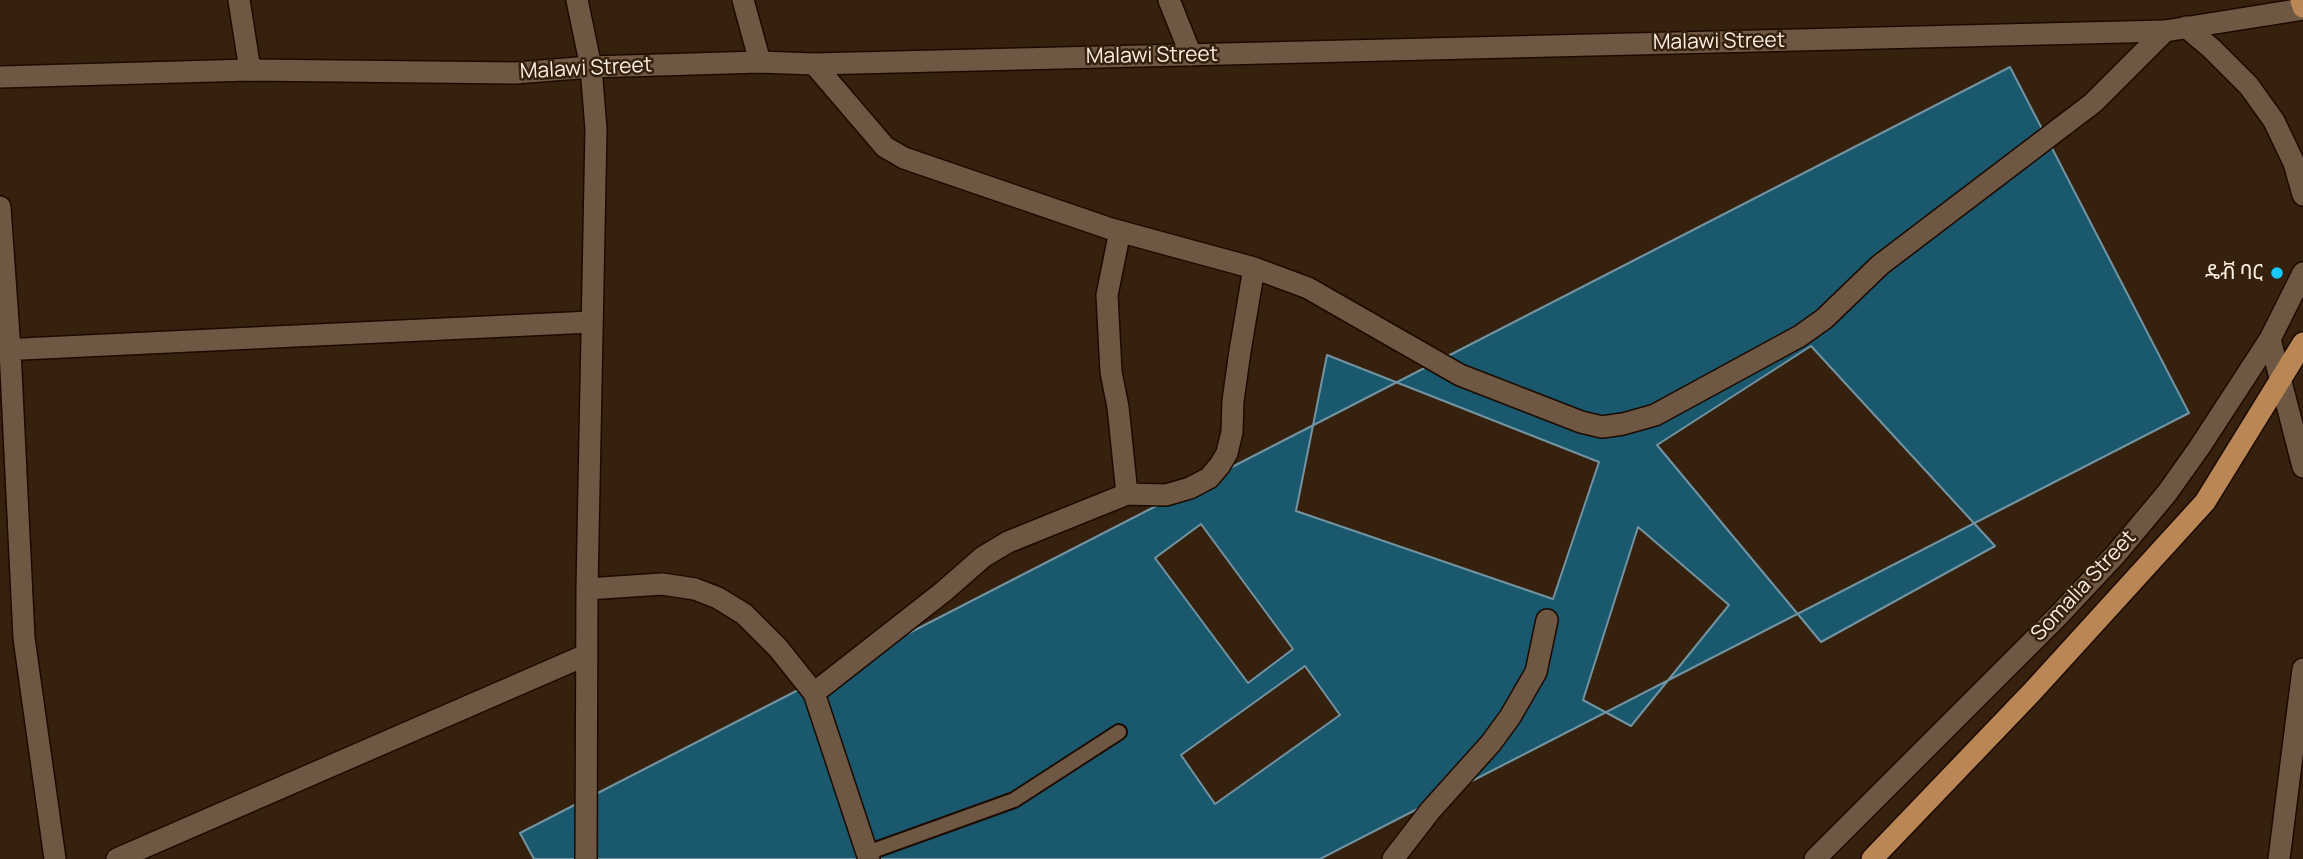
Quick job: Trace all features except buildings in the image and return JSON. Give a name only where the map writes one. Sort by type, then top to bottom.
[{"type":"main road","points":[[2301,0],[2303,8]]},
{"type":"main road","points":[[1872,859],[2022,702],[2205,502],[2303,343]]},
{"type":"street","points":[[239,0],[250,70]]},
{"type":"street","points":[[577,0],[591,67],[596,130],[586,655],[586,859]]},
{"type":"street","points":[[1170,0],[1191,55]]},
{"type":"street","points":[[744,1],[761,62]]},
{"type":"street","name":"Malawi Street","points":[[0,78],[250,70],[515,73],[591,67],[761,62],[814,64],[2175,29],[2303,8]]},
{"type":"street","points":[[814,64],[885,147],[904,158],[1120,231],[1254,268],[1308,288],[1460,375],[1581,422],[1602,427],[1655,415],[1808,330],[1840,304],[1880,265],[2093,103],[2175,29],[2211,48],[2249,86],[2274,121],[2294,163],[2303,195]]},
{"type":"street","points":[[0,207],[5,350],[24,638],[55,859]]},
{"type":"street","points":[[1120,231],[1107,295],[1111,372],[1118,407],[1126,494]]},
{"type":"street","points":[[814,693],[943,592],[983,557],[1008,542],[1126,494],[1166,495],[1190,488],[1209,478],[1227,453],[1232,432],[1238,363],[1254,268]]},
{"type":"street","name":"Somalia Street","points":[[1815,859],[1993,682],[2116,554],[2167,493],[2270,339],[2303,273]]},
{"type":"street","points":[[5,350],[591,322]]},
{"type":"street","points":[[2270,339],[2303,467]]},
{"type":"street","points":[[587,589],[662,584],[695,589],[718,598],[744,614],[778,648],[814,693],[868,856]]},
{"type":"street","points":[[1393,859],[1510,717],[1536,672],[1547,620]]},
{"type":"street","points":[[117,859],[586,655]]},
{"type":"street","points":[[2283,858],[2303,669]]},
{"type":"lane","points":[[868,856],[1014,800],[1119,732]]},
{"type":"place","name":"ዴቭ ባር","points":[[2277,273]]}]
